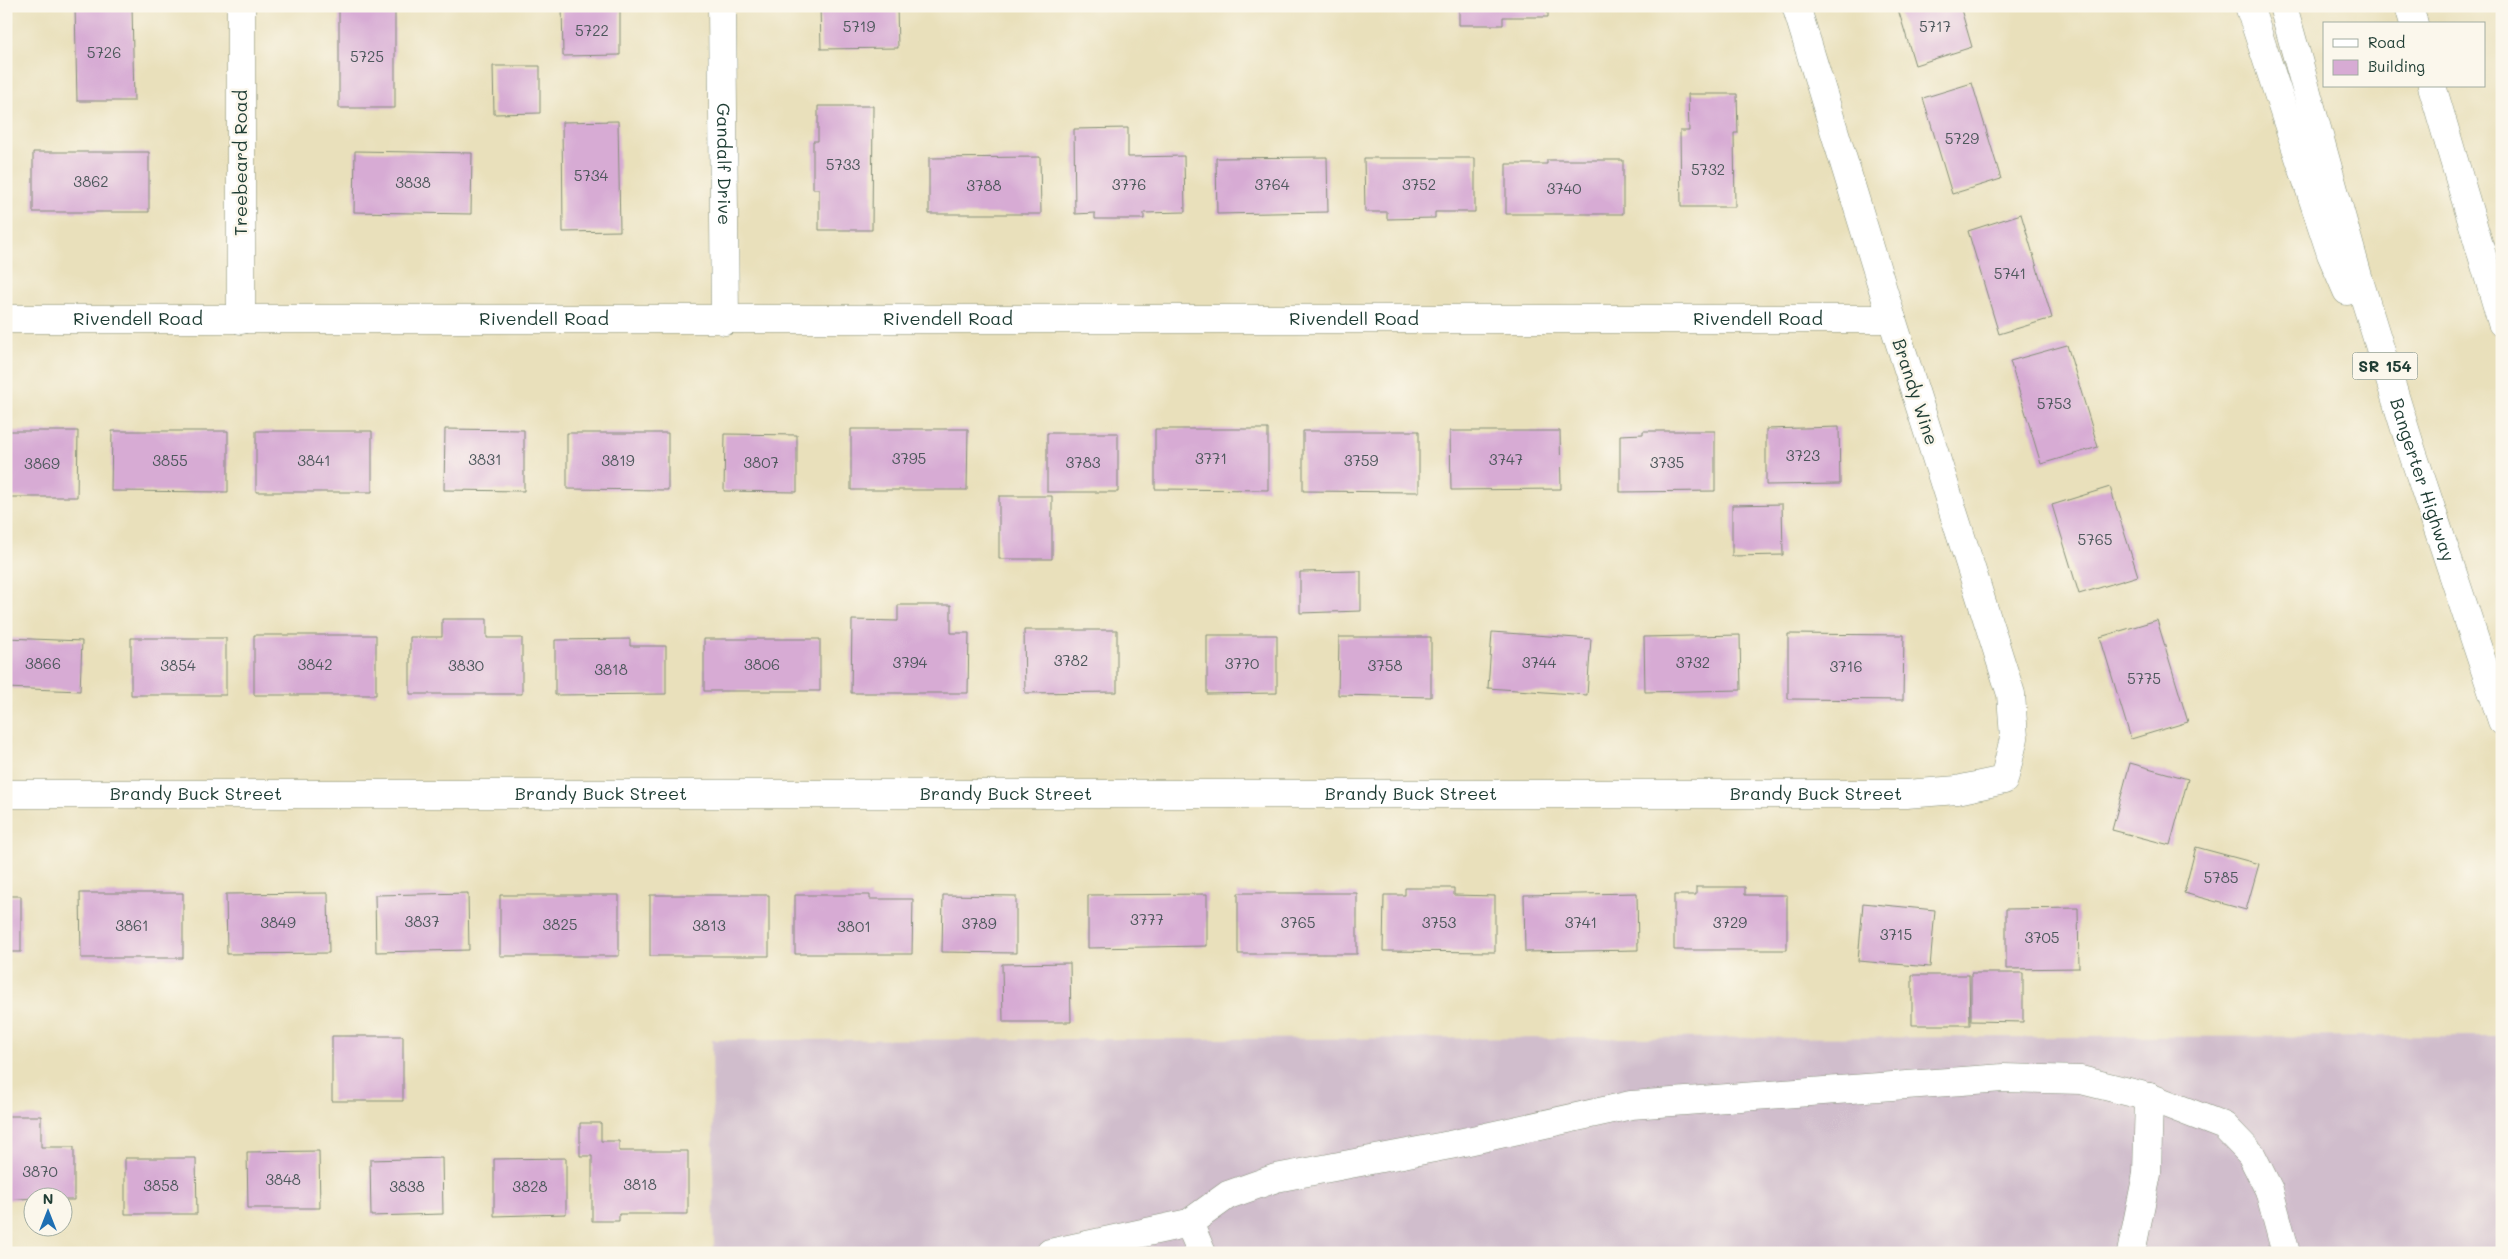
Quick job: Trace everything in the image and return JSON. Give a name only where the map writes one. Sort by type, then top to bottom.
[{"type":"main road","name":"Treebeard Road","points":[[241,6],[241,320]]},
{"type":"main road","name":"Gandalf Drive","points":[[722,6],[725,321]]},
{"type":"main road","name":"Brandy Wine","points":[[1796,6],[1892,320],[2011,694],[2014,738],[2004,780]]},
{"type":"main road","points":[[2249,6],[2331,254],[2410,445]]},
{"type":"main road","name":"Bangerter Highway","points":[[2283,6],[2359,280],[2410,445],[2502,722]]},
{"type":"main road","points":[[2409,6],[2413,22]]},
{"type":"main road","points":[[2422,6],[2426,22]]},
{"type":"main road","points":[[2433,88],[2502,323]]},
{"type":"main road","points":[[2444,88],[2502,313]]},
{"type":"main road","name":"Rivendell Road","points":[[6,320],[1892,320]]},
{"type":"main road","name":"Brandy Buck Street","points":[[6,794],[1906,794],[1957,790],[2004,780]]},
{"type":"main road","points":[[1050,1253],[1189,1223],[1228,1195],[1276,1178],[1450,1145],[1631,1105],[2002,1078],[2082,1080],[2149,1097],[2224,1126],[2251,1154],[2269,1190],[2286,1253]]},
{"type":"main road","points":[[2131,1253],[2146,1174],[2149,1097]]},
{"type":"main road","points":[[1189,1223],[1202,1253]]},
{"type":"shaded area","points":[[2502,1036],[2502,1253],[714,1253],[712,1040]]},
{"type":"building","points":[[75,6],[132,6],[134,101],[77,101]]},
{"type":"building","points":[[339,6],[395,6],[395,108],[339,108]]},
{"type":"building","points":[[562,6],[620,6],[620,55],[563,56]]},
{"type":"building","points":[[820,6],[897,6],[898,48],[821,49]]},
{"type":"building","points":[[1459,6],[1548,6],[1548,17],[1503,17],[1503,25],[1459,25]]},
{"type":"building","points":[[1897,6],[1960,6],[1972,47],[1915,65]]},
{"type":"building","points":[[493,66],[540,66],[540,113],[494,114]]},
{"type":"building","points":[[1972,83],[2001,179],[1952,194],[1923,98]]},
{"type":"building","points":[[1688,94],[1737,94],[1738,133],[1734,133],[1735,207],[1681,207],[1680,131],[1689,131]]},
{"type":"building","points":[[818,106],[873,106],[872,230],[819,230],[819,189],[813,189],[813,141],[818,141]]},
{"type":"building","points":[[618,121],[620,231],[563,232],[562,122]]},
{"type":"building","points":[[1128,128],[1128,157],[1184,156],[1185,212],[1144,213],[1144,219],[1095,219],[1095,213],[1075,214],[1074,129]]},
{"type":"building","points":[[355,151],[472,153],[471,214],[354,212]]},
{"type":"building","points":[[33,152],[149,152],[149,212],[33,212]]},
{"type":"building","points":[[1040,157],[1041,214],[929,214],[929,158]]},
{"type":"building","points":[[1327,157],[1328,212],[1217,214],[1216,158]]},
{"type":"building","points":[[1364,158],[1475,158],[1475,212],[1435,212],[1435,218],[1387,219],[1387,212],[1365,212]]},
{"type":"building","points":[[1547,160],[1623,160],[1623,214],[1506,214],[1506,164],[1547,164]]},
{"type":"building","points":[[2021,214],[2052,318],[1999,334],[1968,231]]},
{"type":"building","points":[[2067,345],[2098,447],[2041,464],[2010,361]]},
{"type":"building","points":[[1839,427],[1840,484],[1766,485],[1766,429]]},
{"type":"building","points":[[445,429],[524,430],[524,491],[444,490]]},
{"type":"building","points":[[851,429],[968,429],[967,490],[851,490]]},
{"type":"building","points":[[1155,429],[1268,429],[1268,490],[1155,489]]},
{"type":"building","points":[[6,431],[78,431],[77,497],[6,497]]},
{"type":"building","points":[[112,431],[228,431],[228,492],[111,491]]},
{"type":"building","points":[[256,431],[372,431],[372,492],[256,492]]},
{"type":"building","points":[[1303,431],[1419,431],[1419,492],[1303,491]]},
{"type":"building","points":[[1450,431],[1560,431],[1561,489],[1451,490]]},
{"type":"building","points":[[1643,431],[1715,431],[1715,491],[1620,492],[1620,435],[1643,434]]},
{"type":"building","points":[[567,433],[668,433],[668,490],[567,489]]},
{"type":"building","points":[[1047,433],[1118,433],[1118,492],[1047,492]]},
{"type":"building","points":[[725,434],[797,435],[797,492],[724,491]]},
{"type":"building","points":[[2110,487],[2138,576],[2079,594],[2052,505]]},
{"type":"building","points":[[999,496],[1052,496],[1052,559],[999,559]]},
{"type":"building","points":[[1782,504],[1783,555],[1732,556],[1732,505]]},
{"type":"building","points":[[1361,571],[1361,611],[1300,613],[1300,572]]},
{"type":"building","points":[[898,605],[951,605],[951,633],[969,633],[968,693],[851,693],[852,620],[898,621]]},
{"type":"building","points":[[442,619],[487,619],[487,638],[522,638],[522,694],[410,694],[410,637],[442,637]]},
{"type":"building","points":[[2157,620],[2188,722],[2131,739],[2100,637]]},
{"type":"building","points":[[1024,630],[1117,630],[1117,692],[1025,693]]},
{"type":"building","points":[[1492,632],[1591,639],[1587,695],[1488,688]]},
{"type":"building","points":[[1788,634],[1904,635],[1903,700],[1788,699]]},
{"type":"building","points":[[254,635],[376,635],[376,695],[254,695]]},
{"type":"building","points":[[1207,635],[1277,635],[1277,693],[1207,694]]},
{"type":"building","points":[[1740,635],[1741,690],[1645,692],[1644,637]]},
{"type":"building","points":[[1339,637],[1431,637],[1431,697],[1338,695]]},
{"type":"building","points":[[6,638],[82,641],[80,691],[6,688]]},
{"type":"building","points":[[131,638],[226,638],[226,695],[131,695]]},
{"type":"building","points":[[630,639],[630,646],[666,646],[666,694],[555,695],[555,640]]},
{"type":"building","points":[[704,639],[820,639],[820,691],[704,691]]},
{"type":"building","points":[[2130,763],[2188,779],[2170,845],[2112,830]]},
{"type":"building","points":[[2196,847],[2259,864],[2246,910],[2184,893]]},
{"type":"building","points":[[1696,887],[1745,887],[1745,895],[1787,895],[1787,950],[1674,950],[1674,895],[1696,895]]},
{"type":"building","points":[[1405,888],[1454,888],[1454,895],[1495,896],[1495,952],[1383,951],[1384,895],[1405,895]]},
{"type":"building","points":[[80,893],[183,893],[183,958],[81,958]]},
{"type":"building","points":[[328,893],[329,953],[227,954],[226,894]]},
{"type":"building","points":[[468,893],[469,950],[376,952],[375,895]]},
{"type":"building","points":[[1238,893],[1357,893],[1357,954],[1238,954]]},
{"type":"building","points":[[1637,893],[1638,950],[1525,952],[1524,895]]},
{"type":"building","points":[[1207,894],[1207,946],[1088,948],[1088,895]]},
{"type":"building","points":[[500,895],[619,895],[619,956],[500,956]]},
{"type":"building","points":[[650,895],[769,895],[769,956],[650,956]]},
{"type":"building","points":[[795,895],[870,895],[870,899],[913,899],[912,954],[795,954]]},
{"type":"building","points":[[943,895],[1016,896],[1016,953],[942,952]]},
{"type":"building","points":[[6,896],[21,896],[21,952],[6,952]]},
{"type":"building","points":[[1863,903],[1935,910],[1930,967],[1858,961]]},
{"type":"building","points":[[2078,908],[2079,968],[2006,969],[2006,909]]},
{"type":"building","points":[[1070,963],[1071,1022],[1003,1022],[1002,964]]},
{"type":"building","points":[[1971,973],[2023,973],[2023,1022],[1971,1021]]},
{"type":"building","points":[[1912,975],[1969,975],[1970,1025],[1912,1025]]},
{"type":"building","points":[[332,1036],[403,1036],[403,1101],[332,1101]]},
{"type":"building","points":[[6,1116],[41,1116],[41,1147],[74,1147],[74,1200],[72,1200],[72,1186],[22,1186],[22,1199],[6,1200]]},
{"type":"building","points":[[580,1123],[601,1123],[601,1141],[619,1141],[619,1151],[688,1151],[688,1214],[619,1214],[619,1221],[592,1221],[592,1156],[580,1156]]},
{"type":"building","points":[[319,1151],[320,1208],[248,1208],[247,1152]]},
{"type":"building","points":[[125,1158],[196,1158],[197,1214],[125,1214]]},
{"type":"building","points":[[442,1158],[443,1214],[371,1216],[370,1160]]},
{"type":"building","points":[[566,1158],[566,1214],[494,1216],[494,1159]]}]
